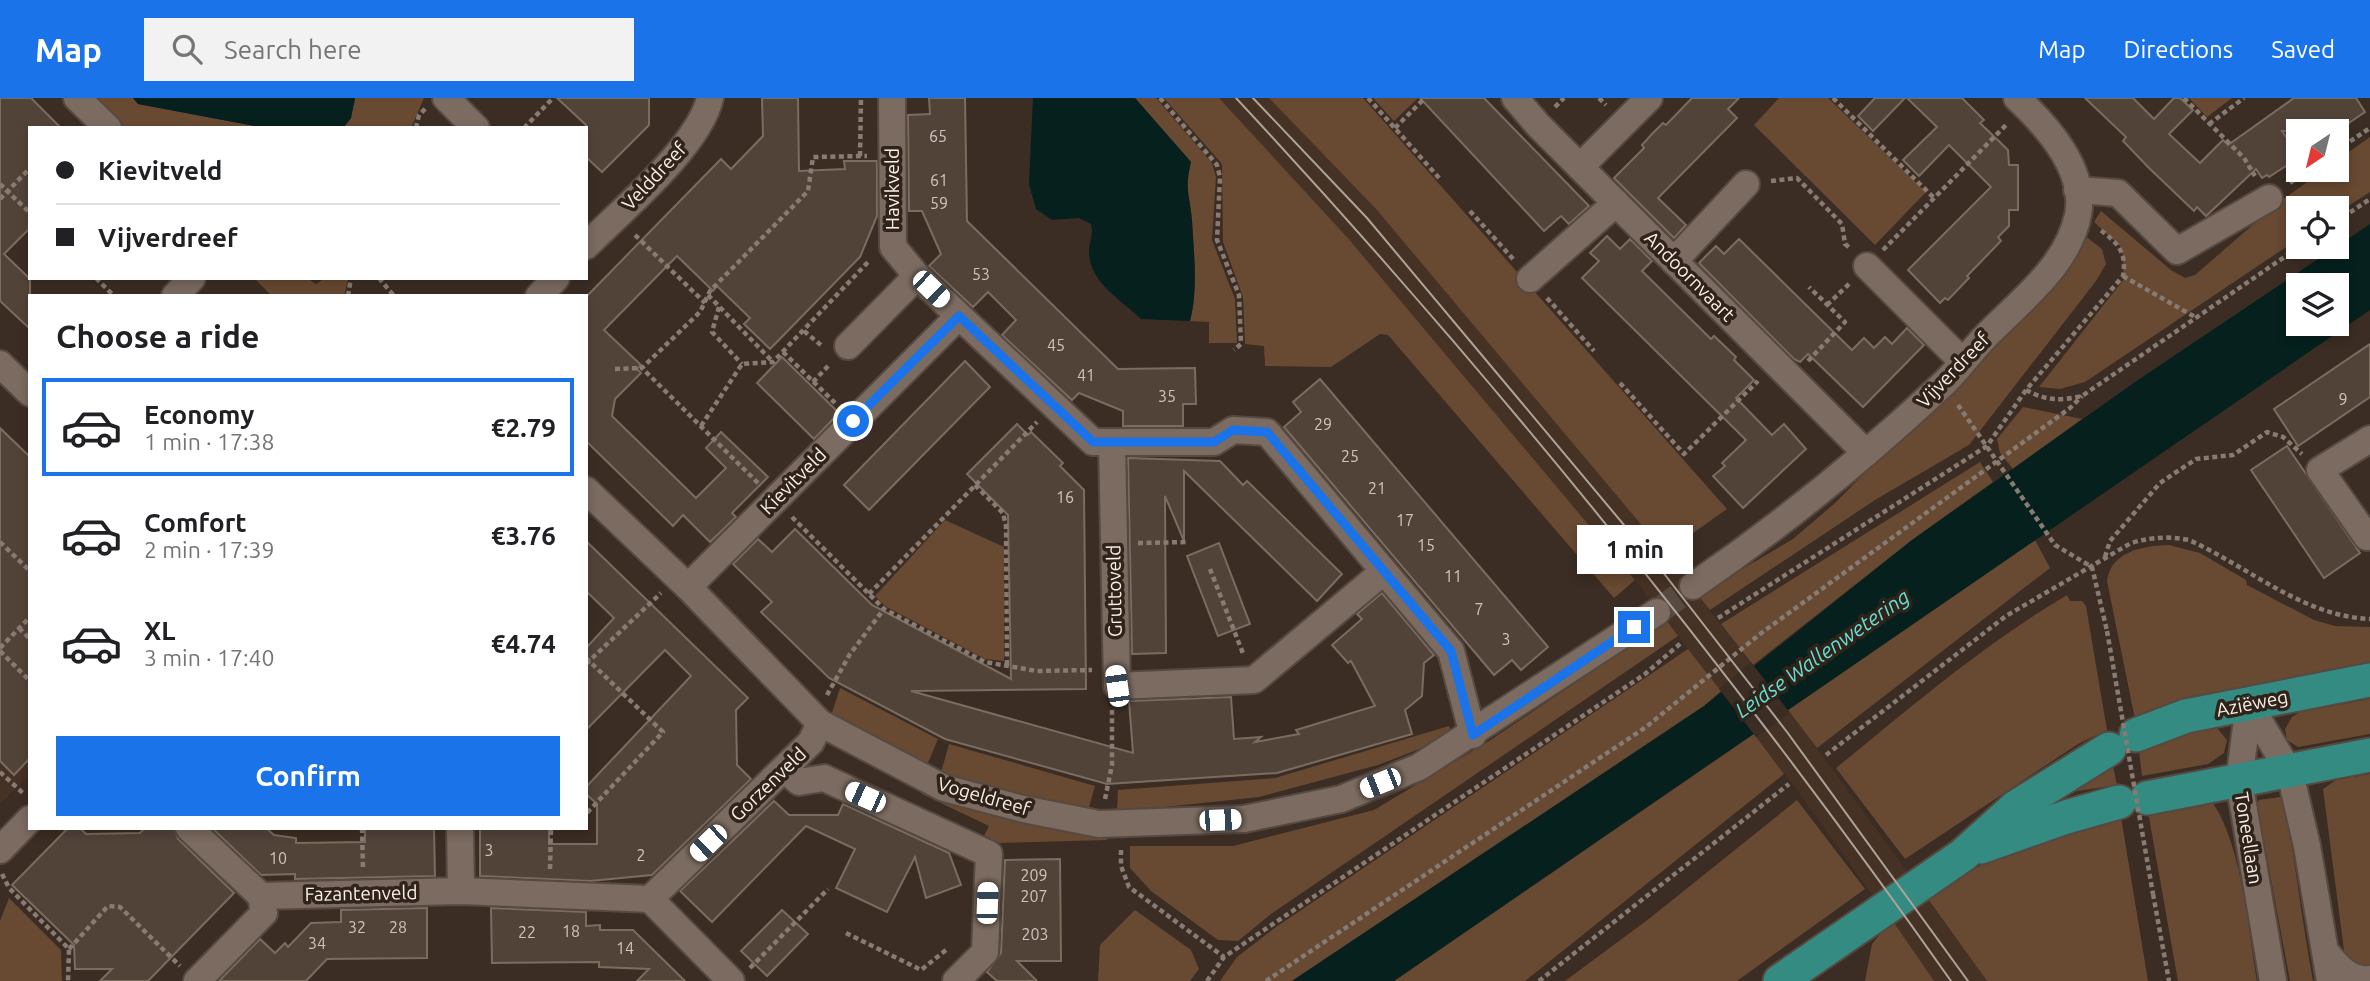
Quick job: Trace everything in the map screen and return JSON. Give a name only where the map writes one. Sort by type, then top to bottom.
[{"type":"main road","name":"Aziëweg","points":[[1780,981],[1963,855],[2016,807],[2123,742],[2186,716],[2370,680]]},
{"type":"main road","name":"Aziëweg","points":[[1963,855],[2066,817],[2133,800],[2290,773],[2370,755]]},
{"type":"street","points":[[77,98],[106,126]]},
{"type":"street","points":[[446,98],[475,126]]},
{"type":"street","name":"Velddreef","points":[[588,241],[685,145],[707,111],[710,98]]},
{"type":"street","name":"Havikveld","points":[[892,98],[893,247],[917,276],[1093,442],[1214,442],[1233,430],[1267,432],[1451,651],[1473,735]]},
{"type":"street","name":"Andoornvaart","points":[[1516,98],[1580,167],[1866,453]]},
{"type":"street","points":[[1580,167],[1648,98]]},
{"type":"street","points":[[2021,102],[2051,133],[2065,154],[2078,202],[2118,193],[2177,251],[2269,198]]},
{"type":"street","points":[[1674,261],[1746,184]]},
{"type":"street","name":"Vijverdreef","points":[[1693,586],[1748,548],[1866,453],[1943,384],[2050,271],[2067,245],[2078,202]]},
{"type":"street","points":[[1530,279],[1616,203]]},
{"type":"street","points":[[1867,267],[1962,361]]},
{"type":"street","points":[[848,346],[917,276]]},
{"type":"street","points":[[177,294],[190,280]]},
{"type":"street","points":[[541,294],[554,280]]},
{"type":"street","name":"Kievitveld","points":[[682,582],[853,421],[959,316]]},
{"type":"street","points":[[0,365],[28,391]]},
{"type":"street","points":[[2370,439],[2320,470],[2367,537],[2370,535]]},
{"type":"street","name":"Gruttoveld","points":[[1112,442],[1117,686]]},
{"type":"street","name":"Vogeldreef","points":[[588,492],[682,582],[817,720],[944,788],[1023,809],[1110,824],[1244,819],[1341,799],[1419,767],[1473,735]]},
{"type":"street","points":[[1117,686],[1254,680],[1383,572]]},
{"type":"street","points":[[1473,735],[1657,612]]},
{"type":"street","points":[[2249,704],[2290,773],[2305,833],[2330,981]]},
{"type":"street","name":"Toneellaan","points":[[2249,704],[2239,781],[2273,981]]},
{"type":"street","name":"Gorzenveld","points":[[650,899],[811,742],[817,720]]},
{"type":"street","points":[[784,769],[799,782],[824,779],[989,854],[985,952],[960,976]]},
{"type":"street","points":[[0,850],[28,821]]},
{"type":"street","points":[[191,976],[264,913],[261,896],[192,830]]},
{"type":"street","points":[[460,830],[461,891]]},
{"type":"street","name":"Fazantenveld","points":[[261,896],[461,891],[650,899]]},
{"type":"street","points":[[650,899],[739,976]]},
{"type":"street","points":[[2325,951],[2340,970],[2361,980],[2370,979]]},
{"type":"path","points":[[526,126],[553,98]]},
{"type":"path","points":[[860,156],[861,98]]},
{"type":"path","points":[[1160,98],[1217,164],[1220,177],[1217,240],[1238,295],[1241,344],[1234,350]]},
{"type":"path","points":[[1368,98],[1440,179]]},
{"type":"path","points":[[1395,128],[1425,98]]},
{"type":"path","points":[[1833,98],[1934,198]]},
{"type":"path","points":[[2184,98],[2244,158],[2269,198]]},
{"type":"path","points":[[2209,124],[2244,98]]},
{"type":"path","points":[[1746,184],[1797,178],[1842,224],[1845,244],[1867,267],[2021,102]]},
{"type":"path","points":[[2349,142],[2370,128]]},
{"type":"path","points":[[0,199],[28,169]]},
{"type":"path","points":[[0,184],[28,211]]},
{"type":"path","points":[[2349,213],[2370,199]]},
{"type":"path","points":[[1718,618],[1987,446],[2026,390],[2123,276],[2126,260],[2118,242],[2078,202]]},
{"type":"path","points":[[616,216],[705,303]]},
{"type":"path","points":[[742,364],[773,362],[892,236]]},
{"type":"path","points":[[1266,981],[1646,727],[1760,634],[2070,408],[2082,396],[2286,256]]},
{"type":"path","points":[[2123,276],[2195,317]]},
{"type":"path","points":[[98,280],[112,294]]},
{"type":"path","points":[[380,280],[392,294]]},
{"type":"path","points":[[1620,383],[1684,454],[1845,322],[1809,287]]},
{"type":"path","points":[[709,295],[773,362]]},
{"type":"path","points":[[719,306],[712,332],[742,364]]},
{"type":"path","points":[[783,352],[853,421]]},
{"type":"path","points":[[701,426],[742,364]]},
{"type":"path","points":[[615,369],[642,368]]},
{"type":"path","points":[[1943,384],[2055,544],[2092,567],[2107,631],[2169,981]]},
{"type":"path","points":[[2026,390],[2042,399],[2057,402],[2082,396]]},
{"type":"path","points":[[869,594],[1053,405]]},
{"type":"path","points":[[2104,557],[2110,541],[2160,483],[2196,459],[2233,455],[2267,432],[2283,436],[2320,470]]},
{"type":"path","points":[[975,485],[1003,513],[1006,526],[1007,666]]},
{"type":"path","points":[[1826,755],[2006,616],[2131,542],[2171,537],[2189,540],[2301,601],[2331,613],[2370,619]]},
{"type":"path","points":[[0,542],[28,569]]},
{"type":"path","points":[[1113,544],[1187,542]]},
{"type":"path","points":[[1210,569],[1254,680]]},
{"type":"path","points":[[588,812],[663,732],[588,662],[682,582]]},
{"type":"path","points":[[817,720],[850,654],[884,609]]},
{"type":"path","points":[[28,619],[0,649],[28,679]]},
{"type":"path","points":[[19,628],[28,637]]},
{"type":"path","points":[[1207,981],[1224,957],[1645,674],[1681,643]]},
{"type":"path","points":[[1117,686],[1112,699],[1110,824],[1129,887],[1224,957]]},
{"type":"path","points":[[0,772],[28,797]]},
{"type":"path","points":[[1539,981],[1789,784]]},
{"type":"path","points":[[362,830],[364,892]]},
{"type":"path","points":[[550,895],[551,830]]},
{"type":"path","points":[[0,870],[9,888],[69,949]]},
{"type":"path","points":[[739,976],[828,889]]},
{"type":"path","points":[[68,981],[69,949],[108,906],[120,907],[191,976]]},
{"type":"path","points":[[846,933],[921,970],[946,950],[960,976]]},
{"type":"shaded area","points":[[91,98],[133,98],[138,104],[255,126],[119,126]]},
{"type":"shaded area","points":[[354,98],[424,98],[412,126],[345,126],[351,118]]},
{"type":"shaded area","points":[[1135,98],[1156,98],[1212,163],[1216,177],[1212,240],[1235,299],[1237,343],[1209,343],[1209,322],[1190,321],[1195,285],[1188,186],[1191,162]]},
{"type":"shaded area","points":[[1164,98],[1219,98],[1347,237],[1635,580],[1614,598],[1388,335],[1380,334],[1331,367],[1265,366],[1264,346],[1245,344],[1243,297],[1223,242],[1222,164]]},
{"type":"shaded area","points":[[1219,98],[1269,98],[1376,209],[1665,553],[1817,748],[1987,981],[1934,981],[1791,782],[1635,580],[1347,237]]},
{"type":"shaded area","points":[[1269,98],[1363,98],[1727,509],[1665,553],[1376,209]]},
{"type":"shaded area","points":[[1373,98],[1418,98],[1394,121]]},
{"type":"shaded area","points":[[1779,98],[1828,98],[1926,192],[1875,245],[1754,125]]},
{"type":"shaded area","points":[[2189,98],[2232,98],[2207,117]]},
{"type":"shaded area","points":[[2370,137],[2370,192],[2349,206],[2349,196],[2288,196],[2307,182],[2349,182],[2349,152]]},
{"type":"shaded area","points":[[2286,197],[2286,247],[2085,382],[2060,389],[2039,387],[2124,279],[2122,248],[2094,222],[2101,211],[2171,270],[2185,278],[2195,275]]},
{"type":"shaded area","points":[[2085,236],[2102,249],[2106,264],[2096,281],[1969,445],[1875,500],[1710,610],[1698,595],[1793,539],[1834,504],[2055,280]]},
{"type":"shaded area","points":[[256,280],[310,280],[316,284],[322,280],[348,280],[344,294],[270,294]]},
{"type":"shaded area","points":[[2023,407],[2082,419],[2013,469],[2000,453],[1997,439]]},
{"type":"shaded area","points":[[1980,462],[1993,482],[1912,540],[1753,665],[1721,624]]},
{"type":"shaded area","points":[[945,520],[1004,547],[1004,661],[985,659],[885,606],[875,596]]},
{"type":"shaded area","points":[[2035,540],[2050,568],[1817,748],[1788,710]]},
{"type":"shaded area","points":[[2169,545],[2200,553],[2246,580],[2247,585],[2314,620],[2335,626],[2370,627],[2370,667],[2137,729],[2107,581],[2115,563],[2130,552]]},
{"type":"shaded area","points":[[2067,595],[2070,601],[2082,601],[2086,606],[2107,730],[2078,744],[1905,859],[1836,768],[1977,655]]},
{"type":"shaded area","points":[[1667,621],[1678,636],[1271,914],[1238,941],[1218,940],[1151,891],[1130,868],[1130,846],[1233,846],[1374,810],[1489,741]]},
{"type":"shaded area","points":[[1688,649],[1721,691],[1704,706],[1292,981],[1220,981],[1237,957],[1276,927]]},
{"type":"shaded area","points":[[0,653],[28,680],[28,776],[0,804]]},
{"type":"shaded area","points":[[840,688],[938,739],[925,770],[830,719]]},
{"type":"shaded area","points":[[2370,699],[2370,734],[2298,747],[2287,740],[2285,729],[2292,717],[2300,712]]},
{"type":"shaded area","points":[[2213,723],[2227,740],[2224,753],[2208,764],[2142,776],[2138,742]]},
{"type":"shaded area","points":[[1449,726],[1453,736],[1378,765],[1259,797],[1117,812],[1118,790],[1275,778]]},
{"type":"shaded area","points":[[1754,734],[1784,774],[1525,981],[1394,981]]},
{"type":"shaded area","points":[[949,744],[1095,786],[1087,814],[940,776]]},
{"type":"shaded area","points":[[2111,757],[2117,785],[2052,795]]},
{"type":"shaded area","points":[[2370,774],[2370,981],[2348,981],[2323,789],[2336,780]]},
{"type":"shaded area","points":[[925,787],[1106,837],[1107,840],[1000,843],[984,836],[989,826],[922,794]]},
{"type":"shaded area","points":[[2280,797],[2284,799],[2313,981],[2290,981],[2257,804],[2259,800]]},
{"type":"shaded area","points":[[1797,800],[1865,889],[1737,981],[1565,981],[1650,918]]},
{"type":"shaded area","points":[[2212,802],[2222,820],[2237,863],[2257,981],[2178,981],[2148,812]]},
{"type":"shaded area","points":[[2121,817],[2148,981],[1987,981],[1925,895],[2004,853]]},
{"type":"shaded area","points":[[9,898],[61,950],[62,981],[0,981],[0,921]]},
{"type":"shaded area","points":[[1135,910],[1191,950],[1199,969],[1190,981],[1098,981],[1100,945]]},
{"type":"shaded area","points":[[1892,920],[1934,981],[1865,981],[1872,944]]},
{"type":"water","points":[[133,98],[355,99],[351,118],[345,126],[255,126],[138,104]]},
{"type":"water","points":[[1033,98],[1135,98],[1191,162],[1188,186],[1195,285],[1190,321],[1141,319],[1108,290],[1094,272],[1089,251],[1091,224],[1079,218],[1052,220],[1036,209],[1029,184]]},
{"type":"water","points":[[2370,224],[2370,310],[2349,324],[2349,273],[2297,273],[2318,259],[2349,259],[2349,238]]},
{"type":"water","name":"Leidse Wallenwetering","points":[[2286,280],[2286,336],[2332,336],[1394,981],[1292,981],[1704,706],[1912,540],[2138,380]]},
{"type":"pier","points":[[1751,662],[1790,713],[1756,737],[1719,689]]},
{"type":"building","points":[[0,98],[31,98],[59,126],[28,126],[28,230],[4,254],[30,280],[28,327],[0,301]]},
{"type":"building","points":[[557,98],[649,98],[649,125],[602,172],[588,159],[586,125]]},
{"type":"building","points":[[762,98],[798,98],[799,171],[845,169],[844,161],[877,161],[877,216],[860,257],[770,349],[744,324],[750,318],[717,286],[713,291],[677,256],[604,330],[641,365],[637,369],[641,373],[615,399],[612,416],[696,498],[726,468],[706,448],[721,432],[768,477],[732,513],[736,517],[710,542],[683,515],[673,526],[588,443],[588,295],[721,159],[731,169],[763,136]]},
{"type":"building","points":[[929,98],[965,98],[967,221],[1118,369],[1195,368],[1196,404],[1183,404],[1183,426],[1123,426],[1123,411],[1079,393],[1072,400],[1002,335],[1016,320],[988,292],[973,307],[929,266],[941,254],[922,211],[909,211],[908,115],[930,114]]},
{"type":"building","points":[[1420,98],[1484,98],[1589,206],[1569,224],[1561,216],[1544,231]]},
{"type":"building","points":[[1692,98],[1739,98],[1728,109],[1737,118],[1658,198],[1686,225],[1674,238],[1614,178],[1644,148],[1642,145],[1652,134],[1663,123],[1666,125]]},
{"type":"building","points":[[1875,98],[1905,98],[1873,131],[1858,116]]},
{"type":"building","points":[[1907,98],[1962,98],[1984,120],[1980,123],[2008,150],[2009,165],[2018,165],[2018,210],[2009,210],[2009,226],[1998,237],[2001,241],[1948,300],[1945,298],[1940,303],[1908,270],[1991,187],[1949,145],[1919,176],[1903,160],[1937,127]]},
{"type":"building","points":[[2085,98],[2133,98],[2154,119],[2174,98],[2180,98],[2193,110],[2169,134],[2200,163],[2223,140],[2228,145],[2294,98],[2356,98],[2365,112],[2349,123],[2349,119],[2286,119],[2286,131],[2282,131],[2286,137],[2286,166],[2269,177],[2267,175],[2262,178],[2256,169],[2206,216],[2197,207],[2194,211],[2149,168],[2123,141],[2126,137]]},
{"type":"building","points":[[1607,236],[1620,249],[1630,239],[1652,261],[1642,271],[1711,339],[1714,336],[1736,357],[1734,360],[1754,380],[1736,398],[1772,435],[1784,424],[1806,449],[1743,508],[1713,476],[1725,466],[1722,463],[1746,440],[1582,278],[1599,261],[1590,253]]},
{"type":"building","points":[[1739,239],[1852,350],[1864,338],[1874,348],[1885,337],[1892,344],[1907,328],[1924,345],[1863,407],[1808,354],[1800,362],[1794,359],[1699,263],[1716,246],[1724,254]]},
{"type":"building","points":[[2370,344],[2370,397],[2298,446],[2274,409]]},
{"type":"building","points":[[782,357],[839,413],[814,439],[757,383]]},
{"type":"building","points":[[965,361],[990,387],[869,510],[844,485]]},
{"type":"building","points":[[1320,379],[1548,647],[1521,670],[1512,660],[1494,675],[1284,427],[1301,412],[1293,402]]},
{"type":"building","points":[[1017,424],[1028,435],[1031,432],[1063,463],[1060,466],[1084,490],[1086,689],[911,691],[1133,753],[1129,701],[1231,697],[1234,739],[1261,737],[1255,742],[1299,734],[1296,730],[1375,706],[1351,661],[1348,663],[1332,645],[1362,619],[1357,614],[1382,593],[1434,655],[1424,663],[1422,696],[1405,710],[1412,734],[1277,773],[1107,784],[945,739],[829,678],[761,612],[772,602],[733,564],[758,539],[772,552],[795,529],[872,605],[1011,679],[1008,515],[967,474]]},
{"type":"building","points":[[0,428],[28,455],[28,760],[14,775],[0,761]]},
{"type":"building","points":[[2287,446],[2360,553],[2324,578],[2251,470]]},
{"type":"building","points":[[1128,458],[1220,461],[1243,485],[1247,481],[1342,574],[1317,601],[1184,471],[1184,541],[1165,496],[1166,653],[1132,654]]},
{"type":"building","points":[[588,543],[748,698],[736,710],[737,765],[751,779],[652,875],[590,881],[480,876],[480,830],[549,830],[549,844],[597,844],[597,804],[588,796],[588,785],[691,676],[665,650],[588,728],[588,646],[614,618],[588,593]]},
{"type":"building","points":[[1219,543],[1250,624],[1218,636],[1187,556]]},
{"type":"building","points":[[774,801],[789,815],[838,815],[843,804],[949,853],[961,885],[926,898],[915,857],[887,912],[836,888],[855,849],[806,826],[712,922],[680,891]]},
{"type":"building","points":[[66,830],[82,830],[86,834],[175,830],[178,839],[234,893],[148,981],[100,981],[112,969],[75,969],[74,945],[12,885]]},
{"type":"building","points":[[214,830],[268,830],[274,835],[296,838],[296,843],[365,842],[365,830],[434,830],[435,876],[295,879],[295,874],[261,875]]},
{"type":"building","points":[[1060,859],[1061,961],[1017,961],[1037,981],[997,981],[987,972],[1001,953],[1005,860]]},
{"type":"building","points":[[427,908],[427,958],[327,959],[306,981],[219,981],[260,939],[275,953],[285,943],[288,947],[311,923],[341,922],[341,910]]},
{"type":"building","points":[[491,908],[586,912],[586,926],[600,925],[600,930],[633,930],[685,981],[637,981],[649,969],[599,967],[599,962],[492,963]]},
{"type":"building","points":[[782,910],[808,934],[767,976],[741,951]]},
{"type":"tunnel","points":[[1657,612],[1693,586]]},
{"type":"tram line","points":[[1236,98],[1426,309],[1608,527],[1783,751],[1951,981]]},
{"type":"tram line","points":[[1253,98],[1367,218],[1655,562],[1787,732],[1968,981]]},
{"type":"route","points":[[853,421],[959,316],[1093,442],[1214,442],[1233,430],[1267,432],[1451,651],[1473,735],[1634,627]]}]
